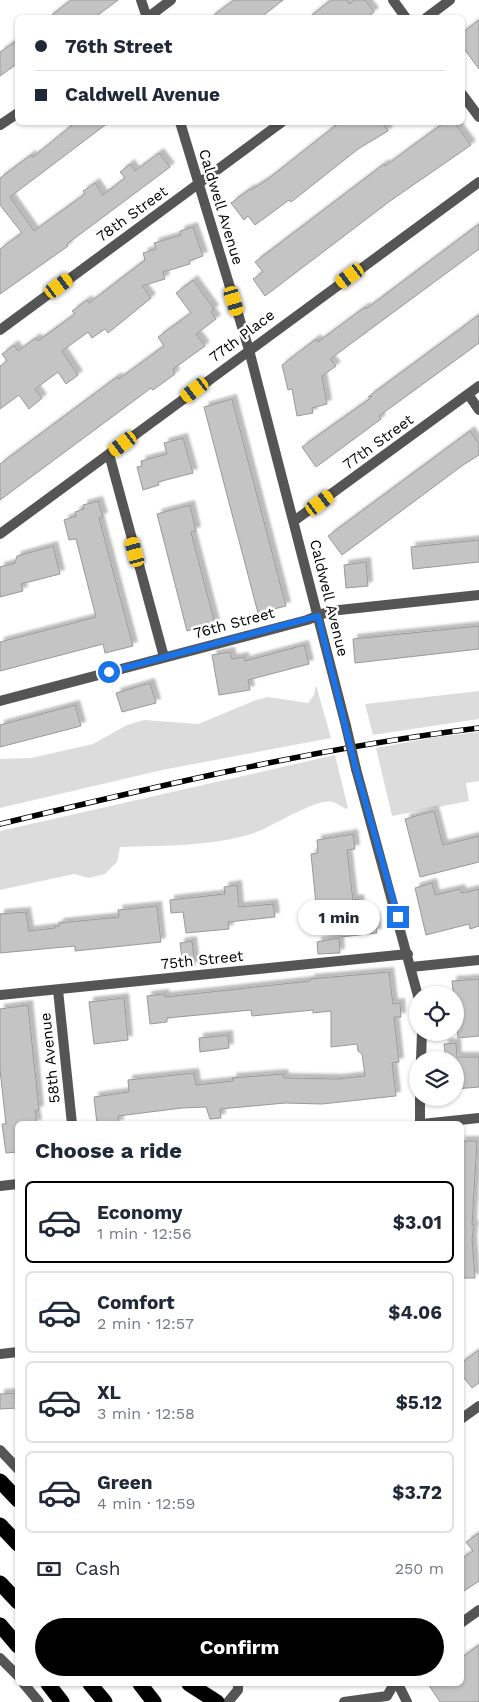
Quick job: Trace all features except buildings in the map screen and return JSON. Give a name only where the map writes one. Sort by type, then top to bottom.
[{"type":"highway","points":[[0,1481],[15,1497]]},
{"type":"highway","points":[[0,1525],[15,1541]]},
{"type":"highway","points":[[0,1583],[15,1599]]},
{"type":"highway","points":[[0,1625],[15,1642]]},
{"type":"highway","points":[[50,1686],[62,1702]]},
{"type":"highway","points":[[92,1686],[105,1702]]},
{"type":"highway","points":[[142,1686],[154,1702]]},
{"type":"highway","points":[[192,1686],[217,1702]]},
{"type":"street","points":[[142,0],[146,15]]},
{"type":"street","points":[[150,15],[171,0]]},
{"type":"street","points":[[393,0],[404,15]]},
{"type":"street","points":[[430,15],[450,0]]},
{"type":"street","points":[[465,98],[479,116]]},
{"type":"street","points":[[0,125],[15,114]]},
{"type":"street","name":"Caldwell Avenue","points":[[181,125],[249,350],[356,769],[416,986]]},
{"type":"street","name":"78th Street","points":[[0,330],[278,125]]},
{"type":"street","name":"77th Place","points":[[0,534],[479,182]]},
{"type":"street","name":"77th Street","points":[[294,521],[479,386]]},
{"type":"street","points":[[468,394],[479,410]]},
{"type":"street","points":[[109,454],[164,657]]},
{"type":"street","name":"76th Street","points":[[0,701],[318,616],[330,611],[479,595]]},
{"type":"street","name":"75th Street","points":[[0,995],[408,954]]},
{"type":"street","points":[[411,967],[479,960]]},
{"type":"street","name":"58th Avenue","points":[[58,990],[72,1121]]},
{"type":"street","points":[[420,1106],[421,1121]]},
{"type":"street","points":[[450,1121],[479,1118]]},
{"type":"street","points":[[0,1186],[15,1184]]},
{"type":"street","points":[[0,1354],[15,1352]]},
{"type":"street","points":[[464,1417],[479,1406]]},
{"type":"street","points":[[0,1450],[15,1466]]},
{"type":"street","points":[[464,1621],[479,1610]]},
{"type":"street","points":[[0,1658],[15,1673]]},
{"type":"street","points":[[26,1686],[39,1702]]},
{"type":"street","points":[[205,1686],[217,1702]]},
{"type":"street","points":[[228,1702],[238,1690],[238,1686]]},
{"type":"street","points":[[344,1702],[387,1696],[394,1686]]},
{"type":"street","points":[[397,1686],[407,1702]]},
{"type":"shaded area","points":[[316,685],[331,738],[162,770],[0,808],[0,759],[31,758],[93,744],[127,725],[144,720],[198,724],[256,700],[268,697],[308,703],[314,695]]},
{"type":"shaded area","points":[[479,691],[479,719],[373,735],[365,704]]},
{"type":"shaded area","points":[[479,732],[479,781],[466,783],[469,801],[392,816],[376,748],[436,737]]},
{"type":"shaded area","points":[[335,755],[348,808],[346,809],[333,802],[316,804],[262,830],[222,841],[188,845],[120,847],[117,862],[105,874],[89,878],[74,874],[0,890],[0,831]]},
{"type":"railway","points":[[0,824],[238,769],[358,746],[479,728]]},
{"type":"route","points":[[109,672],[318,616],[356,769],[398,917]]}]
